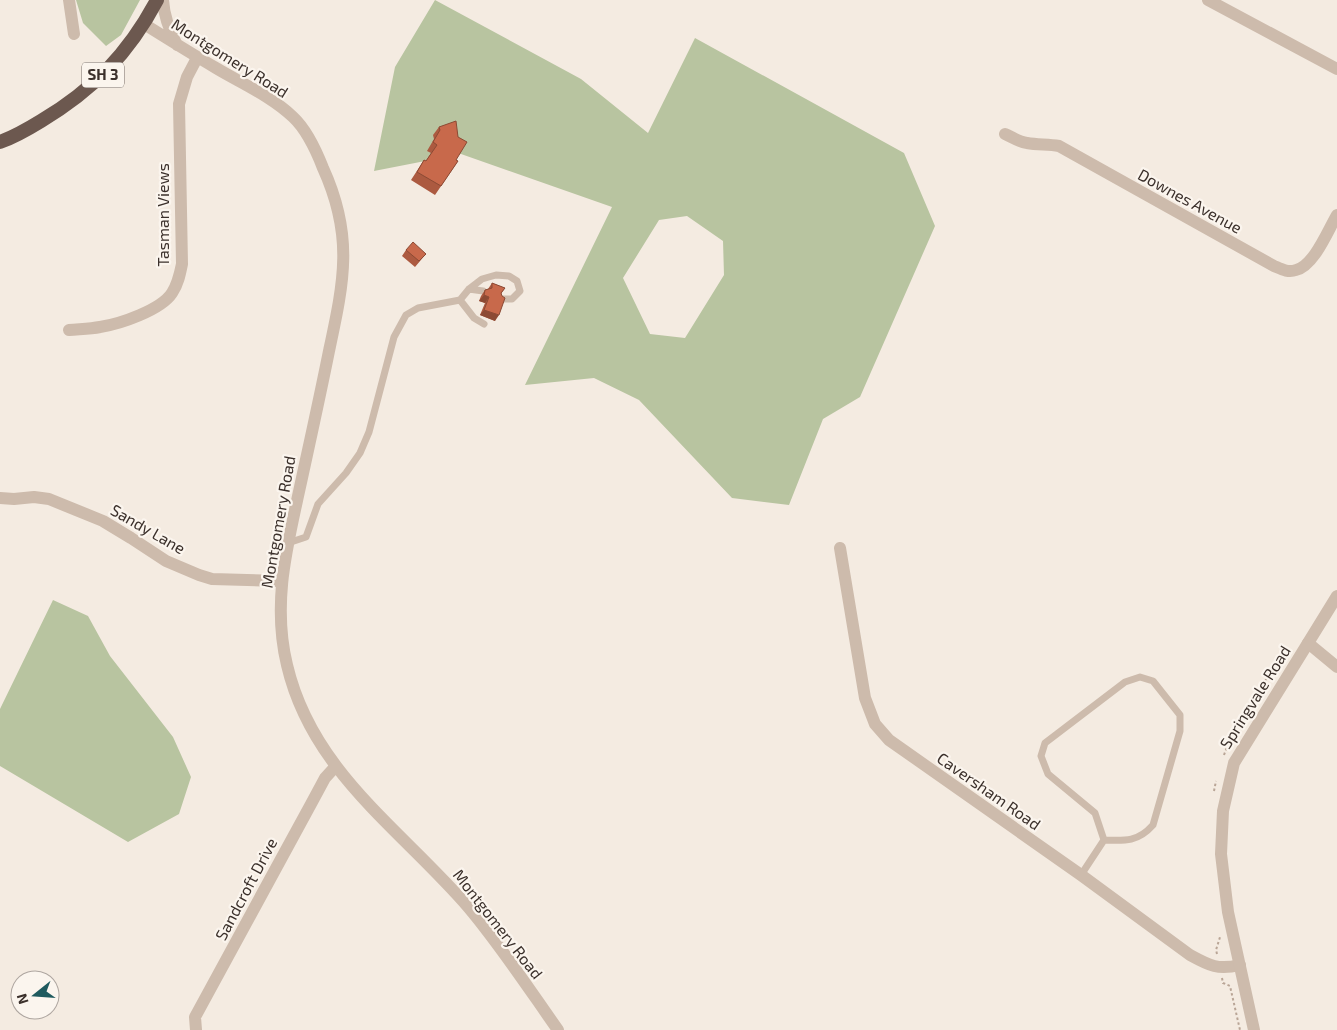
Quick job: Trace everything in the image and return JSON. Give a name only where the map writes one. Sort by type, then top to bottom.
[{"type":"highway","name":"SH 3","points":[[0,142],[36,124],[81,94],[107,72],[126,50],[144,24],[157,0]]},
{"type":"street","points":[[69,0],[74,34]]},
{"type":"street","points":[[163,0],[166,20],[177,45]]},
{"type":"street","points":[[1208,0],[1337,69]]},
{"type":"street","name":"Montgomery Road","points":[[144,24],[197,58],[260,94],[293,117],[303,129],[320,159],[332,191],[341,225],[344,244],[342,283],[281,581],[282,638],[286,665],[294,692],[313,733],[336,767],[357,792],[470,910],[492,937],[558,1030]]},
{"type":"street","name":"Tasman Views","points":[[69,330],[100,327],[150,311],[162,304],[178,282],[182,264],[179,104],[187,77],[197,58]]},
{"type":"street","name":"Downes Avenue","points":[[1005,134],[1028,144],[1059,146],[1285,271],[1296,271],[1305,266],[1312,258],[1337,215]]},
{"type":"street","name":"Sandy Lane","points":[[0,498],[14,500],[34,497],[49,499],[103,521],[166,561],[212,579],[281,581]]},
{"type":"street","name":"Caversham Road","points":[[840,548],[865,698],[874,724],[889,740],[1081,875],[1190,956],[1210,966],[1222,968],[1240,965]]},
{"type":"street","name":"Springvale Road","points":[[1254,1030],[1228,912],[1221,854],[1226,802],[1234,763],[1337,596]]},
{"type":"street","points":[[1308,643],[1337,667]]},
{"type":"street","name":"Sandcroft Drive","points":[[196,1030],[195,1017],[310,804],[325,778],[336,767]]},
{"type":"lane","points":[[288,543],[306,537],[318,504],[346,473],[360,453],[369,432],[394,337],[406,315],[418,308],[460,300],[469,289],[482,279],[496,275],[509,276],[517,281],[520,291],[512,299],[502,299]]},
{"type":"lane","points":[[469,289],[482,291]]},
{"type":"lane","points":[[460,300],[474,318],[484,324]]},
{"type":"lane","points":[[1140,677],[1153,681],[1180,715],[1180,731],[1153,826],[1145,834],[1132,840],[1104,840],[1095,813],[1048,774],[1041,756],[1045,743],[1125,682],[1140,677]]},
{"type":"lane","points":[[1081,875],[1104,840]]},
{"type":"green space","points":[[76,0],[140,0],[121,35],[106,46],[83,23]]},
{"type":"green space","points":[[435,0],[581,79],[648,133],[695,38],[904,153],[935,226],[860,397],[823,419],[789,505],[732,498],[639,400],[594,378],[525,385],[612,207],[461,154],[374,171],[395,67]],"holes":[[[687,216],[723,241],[724,275],[685,338],[650,334],[623,278],[659,220]]]},
{"type":"green space","points":[[53,600],[88,616],[110,656],[173,737],[191,777],[179,814],[128,842],[0,766],[0,709]]},
{"type":"building","points":[[456,121],[458,137],[467,142],[456,160],[458,161],[441,186],[417,172],[424,160],[426,161],[437,145],[433,142],[440,130],[439,127]]},
{"type":"building","points":[[413,242],[426,254],[419,261],[406,250]]},
{"type":"building","points":[[492,283],[505,288],[501,293],[505,298],[499,315],[484,310],[489,297],[484,295],[485,290],[492,288]]}]
